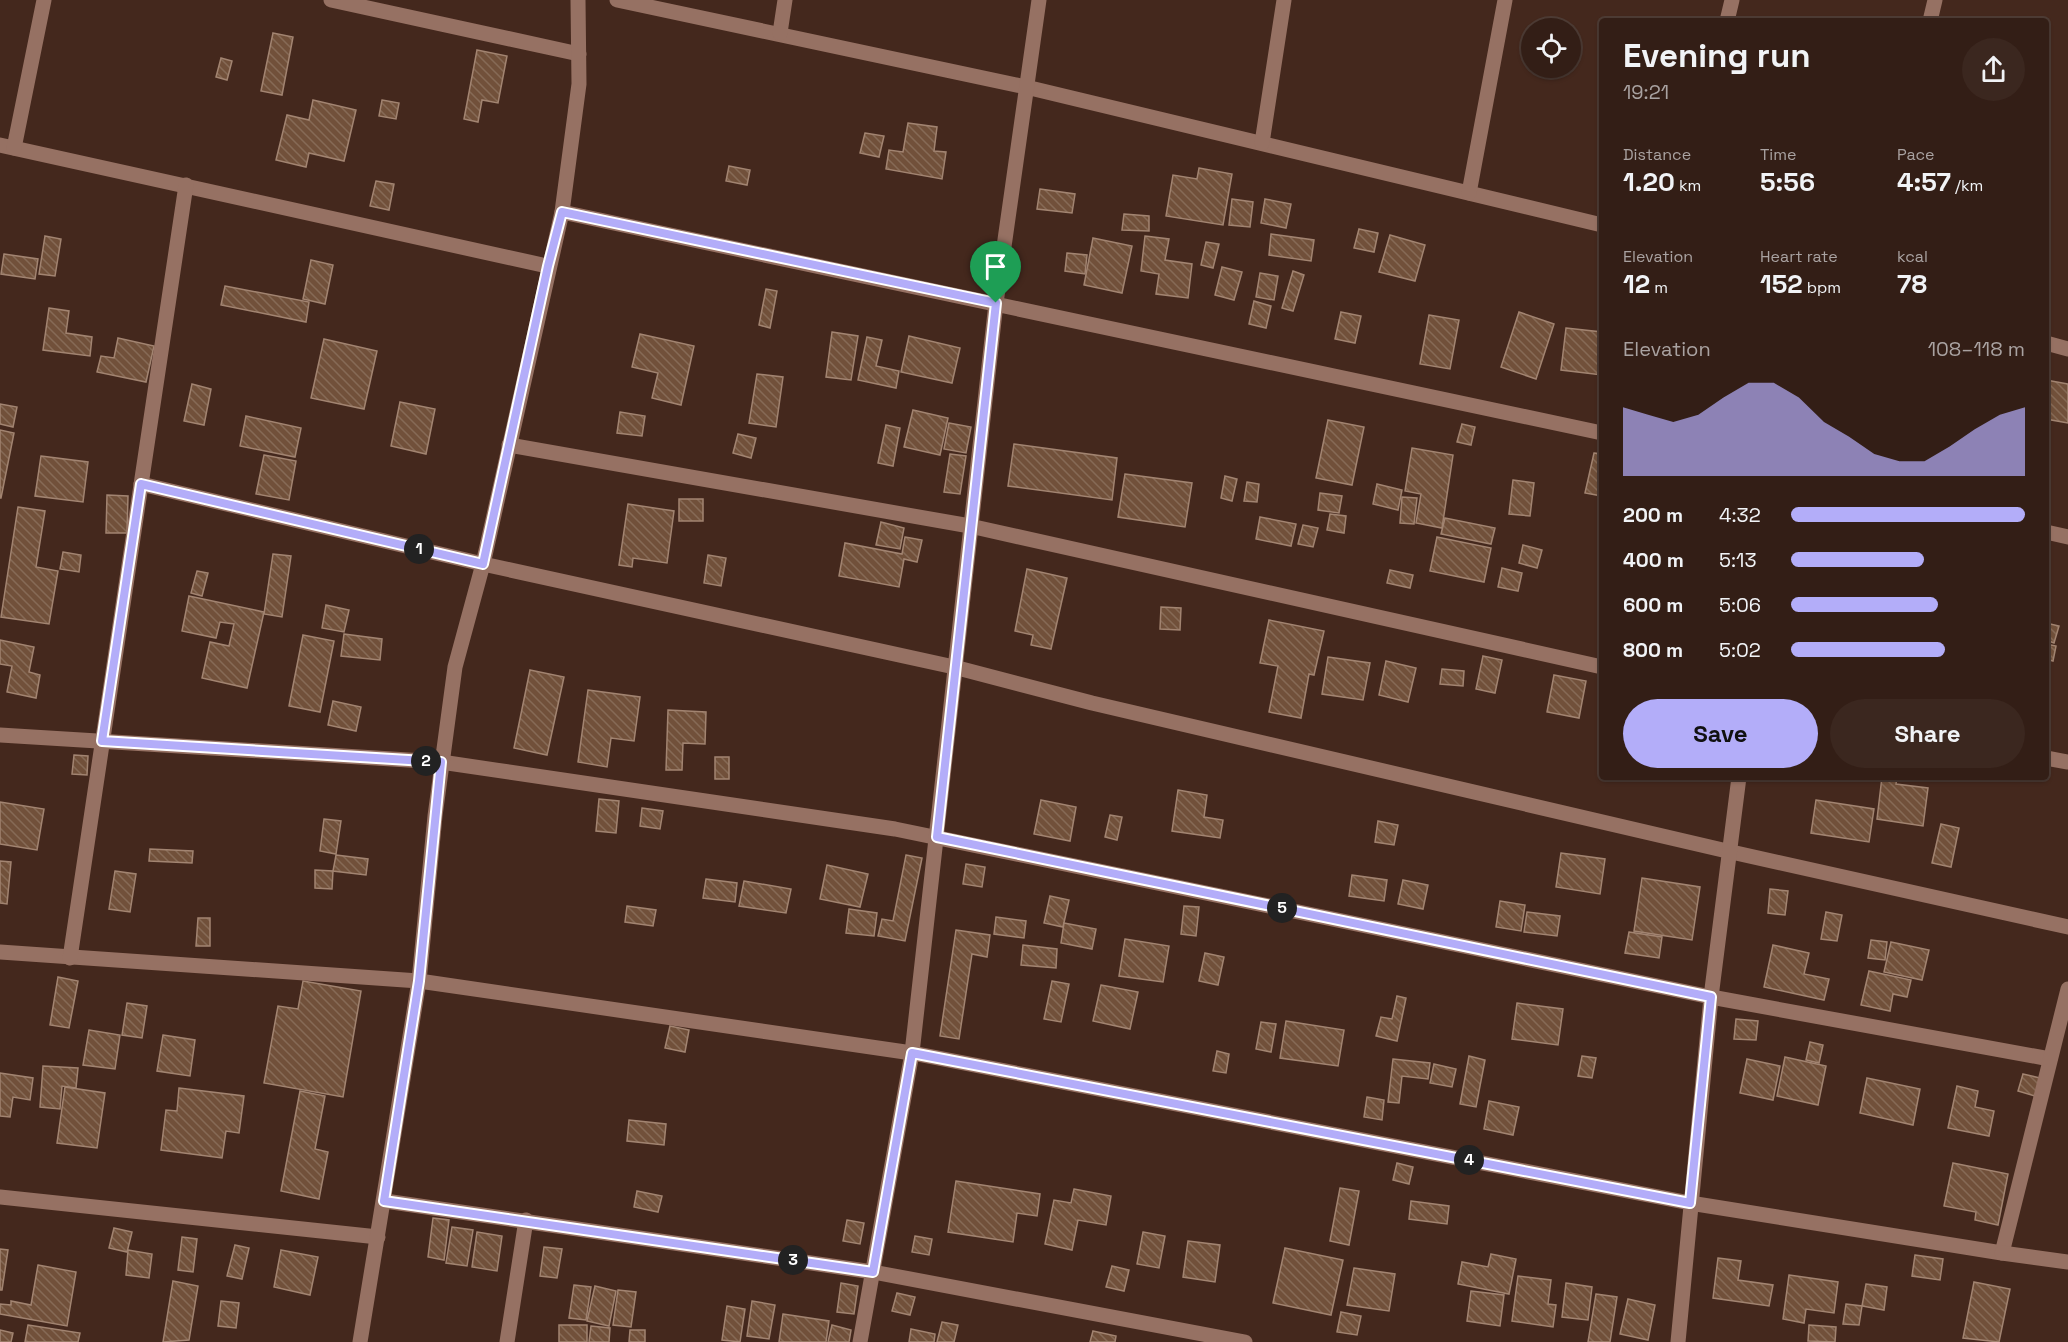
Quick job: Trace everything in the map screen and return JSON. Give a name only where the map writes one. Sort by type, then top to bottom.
[{"type":"street","points":[[44,0],[7,147],[548,266]]},
{"type":"street","points":[[332,0],[579,54]]},
{"type":"street","points":[[360,1342],[419,981],[441,762],[455,667],[483,564],[548,266],[562,212],[579,84],[578,0]]},
{"type":"street","points":[[617,0],[1026,87],[1599,224]]},
{"type":"street","points":[[780,33],[785,0]]},
{"type":"street","points":[[860,1342],[912,1053],[996,303],[1039,0]]},
{"type":"street","points":[[1262,143],[1284,0]]},
{"type":"street","points":[[1469,193],[1505,0]]},
{"type":"street","points":[[1728,18],[1732,0]]},
{"type":"street","points":[[1931,18],[1935,0]]},
{"type":"street","points":[[70,958],[186,185]]},
{"type":"street","points":[[562,212],[1599,432]]},
{"type":"street","points":[[2049,344],[2068,347]]},
{"type":"street","points":[[509,445],[970,526],[1599,666]]},
{"type":"street","points":[[141,484],[483,564],[954,667],[1092,703],[1727,851],[2068,927]]},
{"type":"street","points":[[2049,533],[2068,537]]},
{"type":"street","points":[[0,735],[441,762],[937,837],[1711,997],[2050,1059]]},
{"type":"street","points":[[2049,759],[2068,762]]},
{"type":"street","points":[[1678,1342],[1711,997],[1727,851],[1739,780]]},
{"type":"street","points":[[0,952],[419,981],[912,1053],[1690,1203],[2068,1262]]},
{"type":"street","points":[[2002,1253],[2068,989]]},
{"type":"street","points":[[0,1197],[378,1237]]},
{"type":"street","points":[[384,1201],[873,1272],[1245,1342]]},
{"type":"street","points":[[507,1342],[526,1220]]},
{"type":"building","points":[[273,33],[293,37],[282,95],[261,91]]},
{"type":"building","points":[[477,50],[507,56],[498,103],[482,100],[478,122],[464,119]]},
{"type":"building","points":[[221,58],[232,61],[227,80],[216,77]]},
{"type":"building","points":[[313,100],[356,110],[344,161],[309,153],[306,167],[276,160],[287,115],[309,120]]},
{"type":"building","points":[[382,100],[399,103],[396,119],[379,116]]},
{"type":"building","points":[[908,123],[937,127],[934,151],[946,152],[942,179],[886,169],[889,150],[903,152]]},
{"type":"building","points":[[865,133],[884,136],[879,157],[860,153]]},
{"type":"building","points":[[729,166],[750,170],[747,185],[726,181]]},
{"type":"building","points":[[1199,168],[1232,174],[1223,225],[1166,216],[1173,175],[1197,179]]},
{"type":"building","points":[[376,181],[394,184],[389,210],[370,206]]},
{"type":"building","points":[[1040,189],[1075,194],[1072,213],[1037,209]]},
{"type":"building","points":[[1232,199],[1253,202],[1250,227],[1229,225]]},
{"type":"building","points":[[1265,199],[1291,204],[1286,228],[1261,223]]},
{"type":"building","points":[[1124,214],[1149,216],[1149,231],[1122,230]]},
{"type":"building","points":[[1359,229],[1378,233],[1374,252],[1354,248]]},
{"type":"building","points":[[1271,234],[1314,240],[1311,261],[1269,255]]},
{"type":"building","points":[[1390,235],[1425,245],[1415,281],[1379,272]]},
{"type":"building","points":[[45,236],[61,239],[55,276],[39,274]]},
{"type":"building","points":[[1145,236],[1169,239],[1165,260],[1192,264],[1188,298],[1156,294],[1159,274],[1141,271]]},
{"type":"building","points":[[1093,238],[1132,246],[1122,293],[1084,285]]},
{"type":"building","points":[[1206,242],[1219,244],[1213,268],[1201,265]]},
{"type":"building","points":[[1067,253],[1087,255],[1085,274],[1065,271]]},
{"type":"building","points":[[4,254],[38,259],[35,279],[1,274]]},
{"type":"building","points":[[311,260],[333,265],[325,304],[303,299]]},
{"type":"building","points":[[1222,267],[1242,272],[1234,300],[1215,295]]},
{"type":"building","points":[[1293,271],[1304,275],[1293,311],[1282,308]]},
{"type":"building","points":[[1260,273],[1278,276],[1274,300],[1256,297]]},
{"type":"building","points":[[225,286],[309,302],[306,322],[221,305]]},
{"type":"building","points":[[766,289],[777,291],[770,328],[759,325]]},
{"type":"building","points":[[1254,301],[1271,306],[1266,328],[1249,324]]},
{"type":"building","points":[[49,308],[69,311],[66,333],[92,337],[90,356],[43,350]]},
{"type":"building","points":[[1341,312],[1361,316],[1355,343],[1335,339]]},
{"type":"building","points":[[1519,312],[1554,324],[1536,379],[1501,367]]},
{"type":"building","points":[[1429,315],[1459,320],[1450,369],[1420,364]]},
{"type":"building","points":[[1566,328],[1599,332],[1599,375],[1561,370]]},
{"type":"building","points":[[832,332],[858,336],[851,380],[826,377]]},
{"type":"building","points":[[640,334],[694,346],[681,405],[652,398],[658,373],[632,367]]},
{"type":"building","points":[[909,336],[960,348],[952,383],[901,372]]},
{"type":"building","points":[[867,337],[882,340],[876,366],[899,371],[896,388],[858,380]]},
{"type":"building","points":[[118,338],[154,346],[146,382],[97,372],[101,356],[114,358]]},
{"type":"building","points":[[324,339],[377,351],[364,409],[311,398]]},
{"type":"building","points":[[757,374],[783,377],[776,427],[749,423]]},
{"type":"building","points":[[2049,381],[2068,384],[2068,423],[2049,420]]},
{"type":"building","points":[[192,384],[211,389],[204,425],[184,421]]},
{"type":"building","points":[[400,402],[435,409],[426,454],[391,446]]},
{"type":"building","points":[[0,404],[17,407],[13,427],[0,424]]},
{"type":"building","points":[[913,410],[948,418],[940,455],[904,447]]},
{"type":"building","points":[[620,412],[645,416],[642,436],[617,433]]},
{"type":"building","points":[[246,416],[301,428],[295,457],[240,446]]},
{"type":"building","points":[[1328,420],[1364,427],[1352,485],[1316,478]]},
{"type":"building","points":[[949,423],[971,427],[966,453],[944,449]]},
{"type":"building","points":[[1462,424],[1475,427],[1471,445],[1457,442]]},
{"type":"building","points":[[886,425],[900,428],[893,466],[878,463]]},
{"type":"building","points":[[0,430],[14,433],[1,498],[0,498]]},
{"type":"building","points":[[738,434],[756,438],[751,458],[733,453]]},
{"type":"building","points":[[1014,444],[1117,458],[1112,500],[1008,486]]},
{"type":"building","points":[[1412,448],[1453,455],[1442,528],[1416,523],[1421,494],[1405,491]]},
{"type":"building","points":[[1594,453],[1599,454],[1599,495],[1585,493]]},
{"type":"building","points":[[950,454],[966,456],[960,494],[944,492]]},
{"type":"building","points":[[264,455],[296,461],[289,500],[256,494]]},
{"type":"building","points":[[41,456],[88,462],[83,502],[35,496]]},
{"type":"building","points":[[1125,474],[1192,483],[1185,527],[1118,517]]},
{"type":"building","points":[[1225,476],[1237,479],[1232,501],[1221,498]]},
{"type":"building","points":[[1513,480],[1534,483],[1530,516],[1509,514]]},
{"type":"building","points":[[1247,482],[1259,484],[1257,502],[1244,501]]},
{"type":"building","points":[[1377,484],[1402,490],[1398,510],[1373,504]]},
{"type":"building","points":[[1320,493],[1342,496],[1339,513],[1318,510]]},
{"type":"building","points":[[107,495],[128,496],[127,533],[106,533]]},
{"type":"building","points":[[1402,497],[1417,498],[1414,524],[1400,523]]},
{"type":"building","points":[[679,499],[703,499],[703,521],[679,521]]},
{"type":"building","points":[[628,504],[674,511],[667,563],[633,558],[632,567],[619,565]]},
{"type":"building","points":[[18,507],[45,511],[36,567],[58,571],[49,624],[1,617]]},
{"type":"building","points":[[1330,514],[1346,516],[1344,533],[1327,530]]},
{"type":"building","points":[[1260,517],[1296,524],[1291,546],[1256,539]]},
{"type":"building","points":[[1445,518],[1495,528],[1491,544],[1441,534]]},
{"type":"building","points":[[881,522],[904,528],[900,549],[876,545]]},
{"type":"building","points":[[1303,525],[1318,528],[1313,547],[1298,544]]},
{"type":"building","points":[[905,537],[922,540],[917,562],[904,559],[899,587],[839,576],[845,543],[902,554]]},
{"type":"building","points":[[1437,537],[1491,548],[1484,582],[1430,571]]},
{"type":"building","points":[[1523,545],[1542,550],[1537,568],[1519,563]]},
{"type":"building","points":[[63,552],[81,555],[79,572],[60,569]]},
{"type":"building","points":[[273,554],[291,556],[282,617],[264,614]]},
{"type":"building","points":[[708,555],[726,558],[721,586],[704,583]]},
{"type":"building","points":[[1502,568],[1522,573],[1518,591],[1498,587]]},
{"type":"building","points":[[1027,569],[1067,578],[1051,649],[1031,645],[1033,635],[1015,631]]},
{"type":"building","points":[[1390,570],[1413,575],[1410,588],[1387,583]]},
{"type":"building","points":[[197,571],[208,573],[202,596],[191,593]]},
{"type":"building","points":[[189,596],[264,612],[247,688],[202,678],[210,642],[229,646],[234,624],[220,622],[216,638],[182,631]]},
{"type":"building","points":[[326,605],[349,610],[344,632],[322,628]]},
{"type":"building","points":[[1161,607],[1181,608],[1180,630],[1160,629]]},
{"type":"building","points":[[1269,620],[1324,631],[1314,675],[1309,674],[1301,718],[1269,712],[1278,666],[1260,663]]},
{"type":"building","points":[[2049,624],[2059,626],[2054,643],[2049,641]]},
{"type":"building","points":[[344,634],[382,639],[380,660],[341,656]]},
{"type":"building","points":[[303,635],[334,641],[320,712],[289,706]]},
{"type":"building","points":[[0,640],[34,647],[29,672],[40,675],[36,698],[7,692],[12,666],[0,664]]},
{"type":"building","points":[[2049,645],[2056,646],[2053,661],[2049,660]]},
{"type":"building","points":[[1483,656],[1502,660],[1495,693],[1476,689]]},
{"type":"building","points":[[1328,657],[1370,663],[1363,700],[1322,694]]},
{"type":"building","points":[[1386,661],[1416,668],[1408,702],[1379,695]]},
{"type":"building","points":[[1442,669],[1464,671],[1463,686],[1440,684]]},
{"type":"building","points":[[530,670],[564,677],[547,755],[514,748]]},
{"type":"building","points":[[1554,675],[1586,681],[1579,718],[1547,712]]},
{"type":"building","points":[[588,690],[640,697],[634,741],[611,738],[607,767],[578,762]]},
{"type":"building","points":[[333,701],[361,707],[356,731],[328,725]]},
{"type":"building","points":[[668,710],[706,712],[705,744],[683,743],[682,770],[666,770]]},
{"type":"building","points":[[74,755],[88,756],[87,775],[72,774]]},
{"type":"building","points":[[715,757],[729,757],[729,779],[715,779]]},
{"type":"building","points":[[1882,780],[1897,780],[1896,784],[1928,788],[1923,826],[1877,819]]},
{"type":"building","points":[[1178,790],[1207,795],[1204,817],[1223,820],[1220,838],[1172,831]]},
{"type":"building","points":[[599,799],[619,801],[616,833],[596,831]]},
{"type":"building","points":[[1041,800],[1076,807],[1070,841],[1034,834]]},
{"type":"building","points":[[1816,800],[1874,809],[1869,842],[1811,833]]},
{"type":"building","points":[[0,802],[44,809],[37,850],[0,844]]},
{"type":"building","points":[[642,808],[663,811],[660,829],[640,826]]},
{"type":"building","points":[[1110,815],[1122,817],[1117,840],[1105,837]]},
{"type":"building","points":[[324,819],[341,821],[336,854],[320,851]]},
{"type":"building","points":[[1378,821],[1398,825],[1394,845],[1375,842]]},
{"type":"building","points":[[1941,824],[1959,828],[1951,867],[1932,863]]},
{"type":"building","points":[[150,849],[193,851],[192,863],[149,861]]},
{"type":"building","points":[[1561,853],[1605,859],[1600,894],[1556,887]]},
{"type":"building","points":[[336,855],[368,859],[366,875],[333,871]]},
{"type":"building","points":[[906,855],[922,858],[905,941],[878,936],[882,919],[893,921]]},
{"type":"building","points":[[0,861],[11,862],[7,904],[0,903]]},
{"type":"building","points":[[966,864],[985,867],[982,887],[963,884]]},
{"type":"building","points":[[827,865],[868,874],[860,907],[820,899]]},
{"type":"building","points":[[315,870],[333,871],[332,889],[315,888]]},
{"type":"building","points":[[115,871],[136,874],[130,912],[109,909]]},
{"type":"building","points":[[1352,875],[1387,880],[1384,901],[1349,896]]},
{"type":"building","points":[[1642,878],[1700,887],[1692,940],[1634,931]]},
{"type":"building","points":[[706,879],[737,883],[735,902],[703,898]]},
{"type":"building","points":[[1403,880],[1428,885],[1423,909],[1398,904]]},
{"type":"building","points":[[744,881],[791,889],[786,913],[739,906]]},
{"type":"building","points":[[1770,889],[1788,891],[1785,915],[1768,913]]},
{"type":"building","points":[[1050,896],[1069,900],[1063,927],[1044,923]]},
{"type":"building","points":[[1500,901],[1525,905],[1521,931],[1496,927]]},
{"type":"building","points":[[627,906],[656,910],[653,926],[625,922]]},
{"type":"building","points":[[1184,906],[1199,907],[1196,936],[1181,934]]},
{"type":"building","points":[[849,909],[877,913],[874,936],[846,933]]},
{"type":"building","points":[[1527,912],[1560,916],[1557,936],[1524,932]]},
{"type":"building","points":[[1826,912],[1842,915],[1837,941],[1821,939]]},
{"type":"building","points":[[996,917],[1026,921],[1024,938],[994,934]]},
{"type":"building","points":[[198,918],[210,918],[210,946],[196,946]]},
{"type":"building","points":[[1064,923],[1096,929],[1092,949],[1061,943]]},
{"type":"building","points":[[956,930],[990,935],[987,957],[972,954],[959,1039],[940,1036]]},
{"type":"building","points":[[1629,932],[1662,937],[1659,958],[1625,953]]},
{"type":"building","points":[[1125,939],[1169,946],[1163,982],[1119,976]]},
{"type":"building","points":[[1871,940],[1887,942],[1885,960],[1868,958]]},
{"type":"building","points":[[1891,942],[1929,950],[1922,980],[1884,972]]},
{"type":"building","points":[[1023,945],[1057,949],[1056,968],[1021,965]]},
{"type":"building","points":[[1773,945],[1809,953],[1804,974],[1829,979],[1824,1000],[1764,987]]},
{"type":"building","points":[[1205,953],[1224,957],[1218,985],[1199,981]]},
{"type":"building","points":[[1869,971],[1911,980],[1907,997],[1893,994],[1890,1011],[1861,1005]]},
{"type":"building","points":[[58,977],[78,981],[69,1028],[50,1025]]},
{"type":"building","points":[[303,981],[361,991],[343,1097],[264,1083],[278,1006],[298,1009]]},
{"type":"building","points":[[1052,981],[1069,984],[1061,1022],[1044,1019]]},
{"type":"building","points":[[1101,985],[1138,992],[1130,1029],[1093,1021]]},
{"type":"building","points":[[1397,996],[1406,998],[1397,1041],[1376,1036],[1381,1017],[1392,1019]]},
{"type":"building","points":[[127,1003],[147,1006],[142,1038],[122,1035]]},
{"type":"building","points":[[1517,1003],[1563,1009],[1558,1045],[1512,1039]]},
{"type":"building","points":[[1736,1019],[1758,1021],[1756,1040],[1734,1039]]},
{"type":"building","points":[[1286,1021],[1344,1030],[1338,1066],[1280,1058]]},
{"type":"building","points":[[1261,1022],[1276,1024],[1271,1052],[1256,1049]]},
{"type":"building","points":[[670,1026],[689,1030],[685,1052],[665,1048]]},
{"type":"building","points":[[89,1030],[120,1035],[115,1069],[83,1065]]},
{"type":"building","points":[[163,1035],[195,1040],[190,1076],[157,1071]]},
{"type":"building","points":[[1810,1042],[1823,1045],[1819,1063],[1806,1060]]},
{"type":"building","points":[[1217,1051],[1229,1054],[1226,1073],[1213,1071]]},
{"type":"building","points":[[1469,1056],[1485,1060],[1476,1107],[1460,1104]]},
{"type":"building","points":[[1582,1056],[1596,1058],[1592,1078],[1578,1076]]},
{"type":"building","points":[[1785,1057],[1826,1066],[1818,1105],[1777,1096]]},
{"type":"building","points":[[1393,1059],[1430,1063],[1428,1079],[1402,1076],[1399,1103],[1388,1102]]},
{"type":"building","points":[[1747,1059],[1780,1066],[1773,1100],[1740,1093]]},
{"type":"building","points":[[1434,1064],[1456,1069],[1452,1087],[1430,1083]]},
{"type":"building","points":[[43,1066],[78,1068],[76,1088],[62,1086],[60,1109],[40,1107]]},
{"type":"building","points":[[0,1073],[33,1078],[30,1100],[13,1097],[10,1117],[0,1116]]},
{"type":"building","points":[[2023,1074],[2040,1078],[2035,1096],[2018,1091]]},
{"type":"building","points":[[1867,1078],[1920,1089],[1913,1125],[1860,1113]]},
{"type":"building","points":[[1957,1086],[1978,1091],[1975,1107],[1994,1111],[1989,1136],[1948,1128]]},
{"type":"building","points":[[65,1087],[105,1093],[97,1148],[57,1143]]},
{"type":"building","points":[[179,1088],[244,1096],[239,1133],[226,1131],[222,1158],[161,1150],[166,1110],[177,1111]]},
{"type":"building","points":[[300,1091],[325,1096],[315,1149],[328,1152],[319,1199],[281,1191]]},
{"type":"building","points":[[1367,1097],[1384,1100],[1382,1120],[1364,1117]]},
{"type":"building","points":[[1489,1101],[1519,1107],[1513,1135],[1484,1129]]},
{"type":"building","points":[[629,1120],[666,1124],[664,1145],[627,1141]]},
{"type":"building","points":[[1397,1163],[1413,1167],[1409,1184],[1393,1180]]},
{"type":"building","points":[[1953,1163],[2008,1174],[1998,1225],[1975,1220],[1976,1212],[1944,1206]]},
{"type":"building","points":[[956,1181],[1040,1194],[1037,1216],[1017,1213],[1013,1242],[948,1232]]},
{"type":"building","points":[[1340,1188],[1359,1191],[1349,1245],[1330,1241]]},
{"type":"building","points":[[1074,1189],[1111,1196],[1106,1225],[1078,1220],[1072,1250],[1045,1244],[1054,1200],[1071,1203]]},
{"type":"building","points":[[637,1191],[662,1196],[658,1212],[634,1207]]},
{"type":"building","points":[[1411,1201],[1449,1206],[1447,1224],[1409,1219]]},
{"type":"building","points":[[433,1218],[449,1220],[444,1260],[428,1257]]},
{"type":"building","points":[[847,1220],[864,1223],[860,1244],[843,1241]]},
{"type":"building","points":[[452,1227],[473,1230],[467,1266],[446,1263]]},
{"type":"building","points":[[114,1228],[132,1232],[127,1252],[109,1248]]},
{"type":"building","points":[[477,1232],[502,1236],[497,1271],[472,1267]]},
{"type":"building","points":[[1143,1232],[1165,1236],[1159,1268],[1137,1264]]},
{"type":"building","points":[[915,1236],[932,1239],[929,1255],[912,1252]]},
{"type":"building","points":[[182,1237],[197,1239],[193,1272],[178,1270]]},
{"type":"building","points":[[1188,1241],[1220,1245],[1215,1282],[1183,1277]]},
{"type":"building","points":[[235,1245],[249,1248],[242,1279],[227,1276]]},
{"type":"building","points":[[544,1247],[562,1249],[557,1278],[540,1276]]},
{"type":"building","points":[[1285,1248],[1343,1260],[1331,1315],[1273,1303]]},
{"type":"building","points":[[0,1249],[8,1250],[2,1290],[0,1290]]},
{"type":"building","points":[[128,1250],[152,1254],[149,1278],[126,1275]]},
{"type":"building","points":[[281,1250],[318,1257],[310,1295],[274,1287]]},
{"type":"building","points":[[1491,1254],[1516,1259],[1509,1294],[1458,1284],[1462,1262],[1488,1267]]},
{"type":"building","points":[[1915,1255],[1943,1259],[1940,1280],[1912,1276]]},
{"type":"building","points":[[1718,1258],[1741,1261],[1738,1280],[1773,1285],[1769,1306],[1713,1298]]},
{"type":"building","points":[[38,1265],[76,1272],[67,1326],[0,1314],[0,1304],[11,1305],[11,1301],[31,1305]]},
{"type":"building","points":[[1112,1266],[1129,1270],[1124,1291],[1106,1287]]},
{"type":"building","points":[[1354,1268],[1395,1274],[1389,1311],[1347,1305]]},
{"type":"building","points":[[1789,1275],[1838,1282],[1834,1313],[1806,1309],[1804,1323],[1783,1319]]},
{"type":"building","points":[[1518,1276],[1551,1280],[1548,1304],[1556,1305],[1553,1327],[1512,1321]]},
{"type":"building","points":[[173,1281],[198,1286],[189,1340],[163,1342]]},
{"type":"building","points":[[1974,1282],[2010,1289],[1999,1342],[1963,1338]]},
{"type":"building","points":[[841,1283],[858,1286],[854,1314],[837,1312]]},
{"type":"building","points":[[1566,1283],[1592,1287],[1588,1320],[1562,1317]]},
{"type":"building","points":[[1866,1284],[1887,1287],[1884,1310],[1862,1306]]},
{"type":"building","points":[[574,1285],[591,1287],[586,1320],[569,1318]]},
{"type":"building","points":[[595,1286],[616,1291],[609,1326],[587,1321]]},
{"type":"building","points":[[618,1290],[636,1292],[631,1327],[613,1325]]},
{"type":"building","points":[[1471,1291],[1504,1295],[1500,1326],[1467,1321]]},
{"type":"building","points":[[897,1293],[915,1297],[910,1315],[892,1311]]},
{"type":"building","points":[[1596,1294],[1617,1297],[1610,1342],[1588,1342]]},
{"type":"building","points":[[1628,1299],[1655,1305],[1648,1340],[1620,1334]]},
{"type":"building","points":[[221,1301],[239,1303],[236,1328],[218,1326]]},
{"type":"building","points":[[752,1301],[775,1305],[769,1339],[747,1336]]},
{"type":"building","points":[[1846,1304],[1862,1306],[1859,1325],[1843,1324]]},
{"type":"building","points":[[727,1306],[745,1309],[740,1342],[722,1340]]},
{"type":"building","points":[[1341,1312],[1361,1316],[1357,1335],[1337,1332]]},
{"type":"building","points":[[783,1314],[829,1321],[826,1342],[779,1342]]},
{"type":"building","points":[[942,1322],[958,1325],[954,1342],[937,1342]]},
{"type":"building","points":[[28,1325],[80,1333],[78,1342],[25,1342]]},
{"type":"building","points":[[559,1325],[587,1325],[587,1342],[559,1342]]},
{"type":"building","points":[[832,1325],[851,1330],[849,1342],[828,1342]]},
{"type":"building","points":[[1809,1325],[1836,1327],[1835,1342],[1808,1341]]},
{"type":"building","points":[[591,1326],[610,1328],[609,1342],[589,1342]]},
{"type":"building","points":[[911,1329],[935,1334],[934,1342],[909,1342]]},
{"type":"building","points":[[0,1330],[13,1333],[11,1342],[0,1342]]},
{"type":"building","points":[[630,1330],[645,1330],[645,1342],[629,1342]]},
{"type":"building","points":[[1093,1331],[1116,1336],[1115,1342],[1090,1342]]},
{"type":"route","points":[[562,212],[996,303],[937,837],[1711,997],[1690,1203],[912,1053],[873,1272],[384,1201],[419,981],[441,762],[102,741],[141,484],[483,564],[548,266],[562,212]]}]
